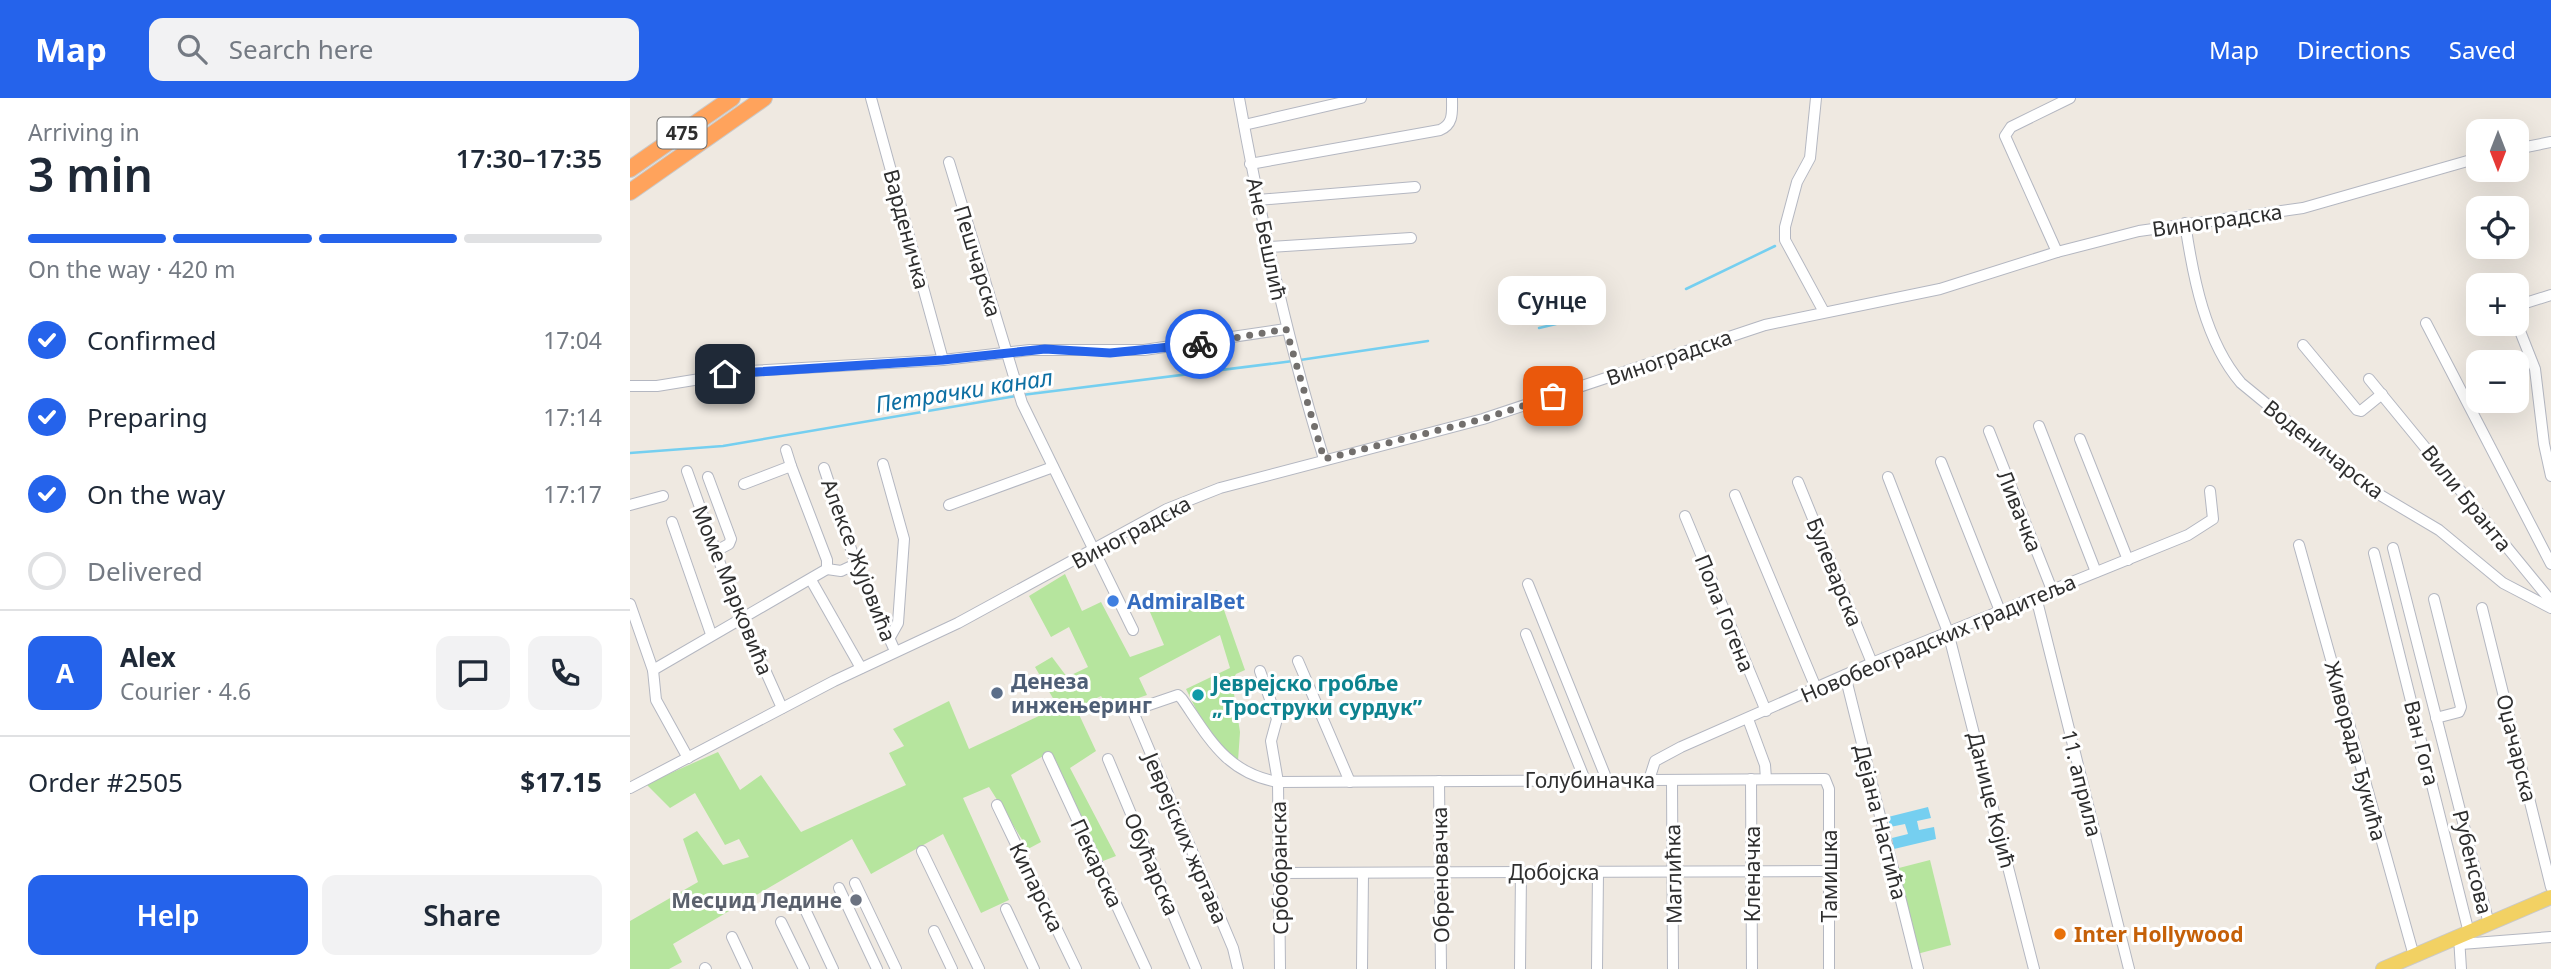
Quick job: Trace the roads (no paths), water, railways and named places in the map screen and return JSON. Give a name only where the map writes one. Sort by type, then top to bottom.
[{"type":"highway","name":"475","points":[[630,169],[732,98]]},
{"type":"highway","name":"475","points":[[630,192],[764,98]]},
{"type":"main road","points":[[2383,969],[2463,938],[2551,897]]},
{"type":"street","name":"Варденичка","points":[[871,98],[943,360]]},
{"type":"street","name":"Ане Бешлић","points":[[1239,98],[1250,164],[1286,329],[1324,459]]},
{"type":"street","points":[[1244,125],[1361,98]]},
{"type":"street","points":[[1250,164],[1440,130],[1447,127],[1452,119],[1452,98]]},
{"type":"street","points":[[1816,98],[1810,158],[1797,183],[1785,227],[1785,240],[1824,312]]},
{"type":"street","points":[[2057,252],[2005,136],[2011,127],[2070,98]]},
{"type":"street","points":[[2529,146],[2551,142]]},
{"type":"street","name":"Виноградска","points":[[630,788],[861,667],[958,623],[1188,500],[1236,483],[1483,419],[1730,336],[1824,312],[1940,289],[2057,252],[2185,223],[2303,208],[2466,161]]},
{"type":"street","name":"Пешчарска","points":[[949,162],[1022,403],[1133,631]]},
{"type":"street","points":[[1258,200],[1415,187]]},
{"type":"street","name":"Воденичарска","points":[[2185,223],[2196,279],[2210,327],[2229,366],[2241,383],[2370,489],[2439,530],[2498,579],[2551,608]]},
{"type":"street","points":[[1269,247],[1411,238]]},
{"type":"street","points":[[2529,302],[2551,295]]},
{"type":"street","points":[[2426,323],[2551,564]]},
{"type":"street","points":[[630,386],[657,386],[773,369],[943,360],[1045,349],[1102,353],[1144,351],[1286,329]]},
{"type":"street","points":[[2522,336],[2535,369],[2551,476]]},
{"type":"street","points":[[2303,345],[2357,410],[2361,411],[2382,394]]},
{"type":"street","name":"Вили Бранта","points":[[2369,379],[2551,601]]},
{"type":"street","points":[[2039,426],[2096,572]]},
{"type":"street","name":"Ливачка","points":[[1989,431],[2052,590]]},
{"type":"street","points":[[2080,439],[2129,560]]},
{"type":"street","points":[[786,450],[827,560],[827,569]]},
{"type":"street","points":[[1941,462],[2000,611]]},
{"type":"street","points":[[883,464],[904,539],[898,622],[889,639]]},
{"type":"street","points":[[744,484],[792,466]]},
{"type":"street","points":[[949,505],[1052,467]]},
{"type":"street","name":"Алексе Жујовића","points":[[824,468],[856,564],[895,651]]},
{"type":"street","name":"Моме Марковића","points":[[687,471],[741,618],[782,708]]},
{"type":"street","points":[[708,477],[731,539],[729,544],[716,551]]},
{"type":"street","name":"Данице Којић","points":[[1888,477],[1948,632],[2034,969]]},
{"type":"street","name":"Булеварска","points":[[1798,482],[1872,663]]},
{"type":"street","name":"Новобеоградских градитеља","points":[[1649,780],[1651,767],[1659,757],[1872,663],[2188,535],[2213,519],[2210,491]]},
{"type":"street","points":[[1735,495],[1815,688]]},
{"type":"street","points":[[630,505],[663,496]]},
{"type":"street","name":"Пола Гогена","points":[[1685,516],[1766,711]]},
{"type":"street","points":[[672,522],[712,634]]},
{"type":"street","name":"Живорада Ђукића","points":[[2299,545],[2414,956]]},
{"type":"street","name":"Рубенсова","points":[[2393,548],[2489,924]]},
{"type":"street","name":"Ван Гога","points":[[2374,553],[2463,938],[2461,969]]},
{"type":"street","points":[[827,569],[836,572],[856,564]]},
{"type":"street","points":[[653,670],[827,569]]},
{"type":"street","points":[[811,580],[861,667]]},
{"type":"street","points":[[1528,584],[1607,780]]},
{"type":"street","name":"11. априла","points":[[2036,597],[2129,969]]},
{"type":"street","points":[[2434,599],[2461,708],[2459,712],[2436,718]]},
{"type":"street","points":[[630,604],[653,670],[656,700],[688,758]]},
{"type":"street","name":"Оџачарска","points":[[2482,608],[2551,887]]},
{"type":"street","points":[[1526,635],[1584,780]]},
{"type":"street","points":[[1298,661],[1350,782]]},
{"type":"street","points":[[1260,671],[1277,715],[1271,741],[1278,782]]},
{"type":"street","name":"Дејана Настића","points":[[1845,675],[1918,969]]},
{"type":"street","name":"Србобранска","points":[[1137,709],[1178,695],[1219,754],[1257,776],[1278,782],[1280,969]]},
{"type":"street","name":"Јеврејских жртава","points":[[1137,709],[1134,714],[1233,948],[1238,969]]},
{"type":"street","points":[[1748,719],[1765,765],[1766,779]]},
{"type":"street","name":"Пекарска","points":[[1048,757],[1146,969]]},
{"type":"street","name":"Обућарска","points":[[1108,759],[1196,969]]},
{"type":"street","name":"Голубиначка","points":[[1278,782],[1816,778],[1828,782]]},
{"type":"street","name":"Кленачка","points":[[1751,779],[1752,969]]},
{"type":"street","name":"Маглићка","points":[[1672,780],[1673,969]]},
{"type":"street","name":"Обреновачка","points":[[1439,781],[1441,969]]},
{"type":"street","name":"Тамишка","points":[[1828,782],[1829,969]]},
{"type":"street","name":"Кипарска","points":[[997,805],[1076,969]]},
{"type":"street","points":[[922,851],[979,969]]},
{"type":"street","name":"Добојска","points":[[1280,873],[1829,871]]},
{"type":"street","points":[[1520,969],[1521,872]]},
{"type":"street","points":[[1597,969],[1598,872]]},
{"type":"street","points":[[1363,873],[1363,969]]},
{"type":"street","points":[[855,883],[896,969]]},
{"type":"street","points":[[839,888],[877,969]]},
{"type":"street","points":[[803,905],[833,969]]},
{"type":"street","points":[[1006,909],[1034,969]]},
{"type":"street","points":[[781,922],[804,969]]},
{"type":"street","points":[[934,931],[952,969]]},
{"type":"street","points":[[732,937],[747,969]]},
{"type":"street","points":[[2463,938],[2551,937]]},
{"type":"water","points":[[1928,807],[1931,818],[1917,821],[1919,830],[1934,827],[1936,839],[1894,849],[1892,838],[1908,834],[1905,824],[1890,827],[1888,817]]},
{"type":"waterway","points":[[1686,289],[1775,246]]},
{"type":"waterway","points":[[1539,328],[1556,324]]},
{"type":"waterway","name":"Петрачки канал","points":[[1300,360],[1428,341]]},
{"type":"waterway","name":"Петрачки канал","points":[[1022,395],[1293,361]]},
{"type":"waterway","name":"Петрачки канал","points":[[630,453],[723,446],[1016,396]]},
{"type":"place","name":"Сунце","points":[[1553,396]]},
{"type":"place","name":"AdmiralBet","points":[[1113,601]]},
{"type":"place","name":"Денеза инжењеринг","points":[[997,693]]},
{"type":"place","name":"Јеврејско гробље „Троструки сурдук”","points":[[1198,695]]},
{"type":"place","name":"Месџид Ледине","points":[[856,900]]},
{"type":"place","name":"Inter Hollywood","points":[[2060,934]]}]
